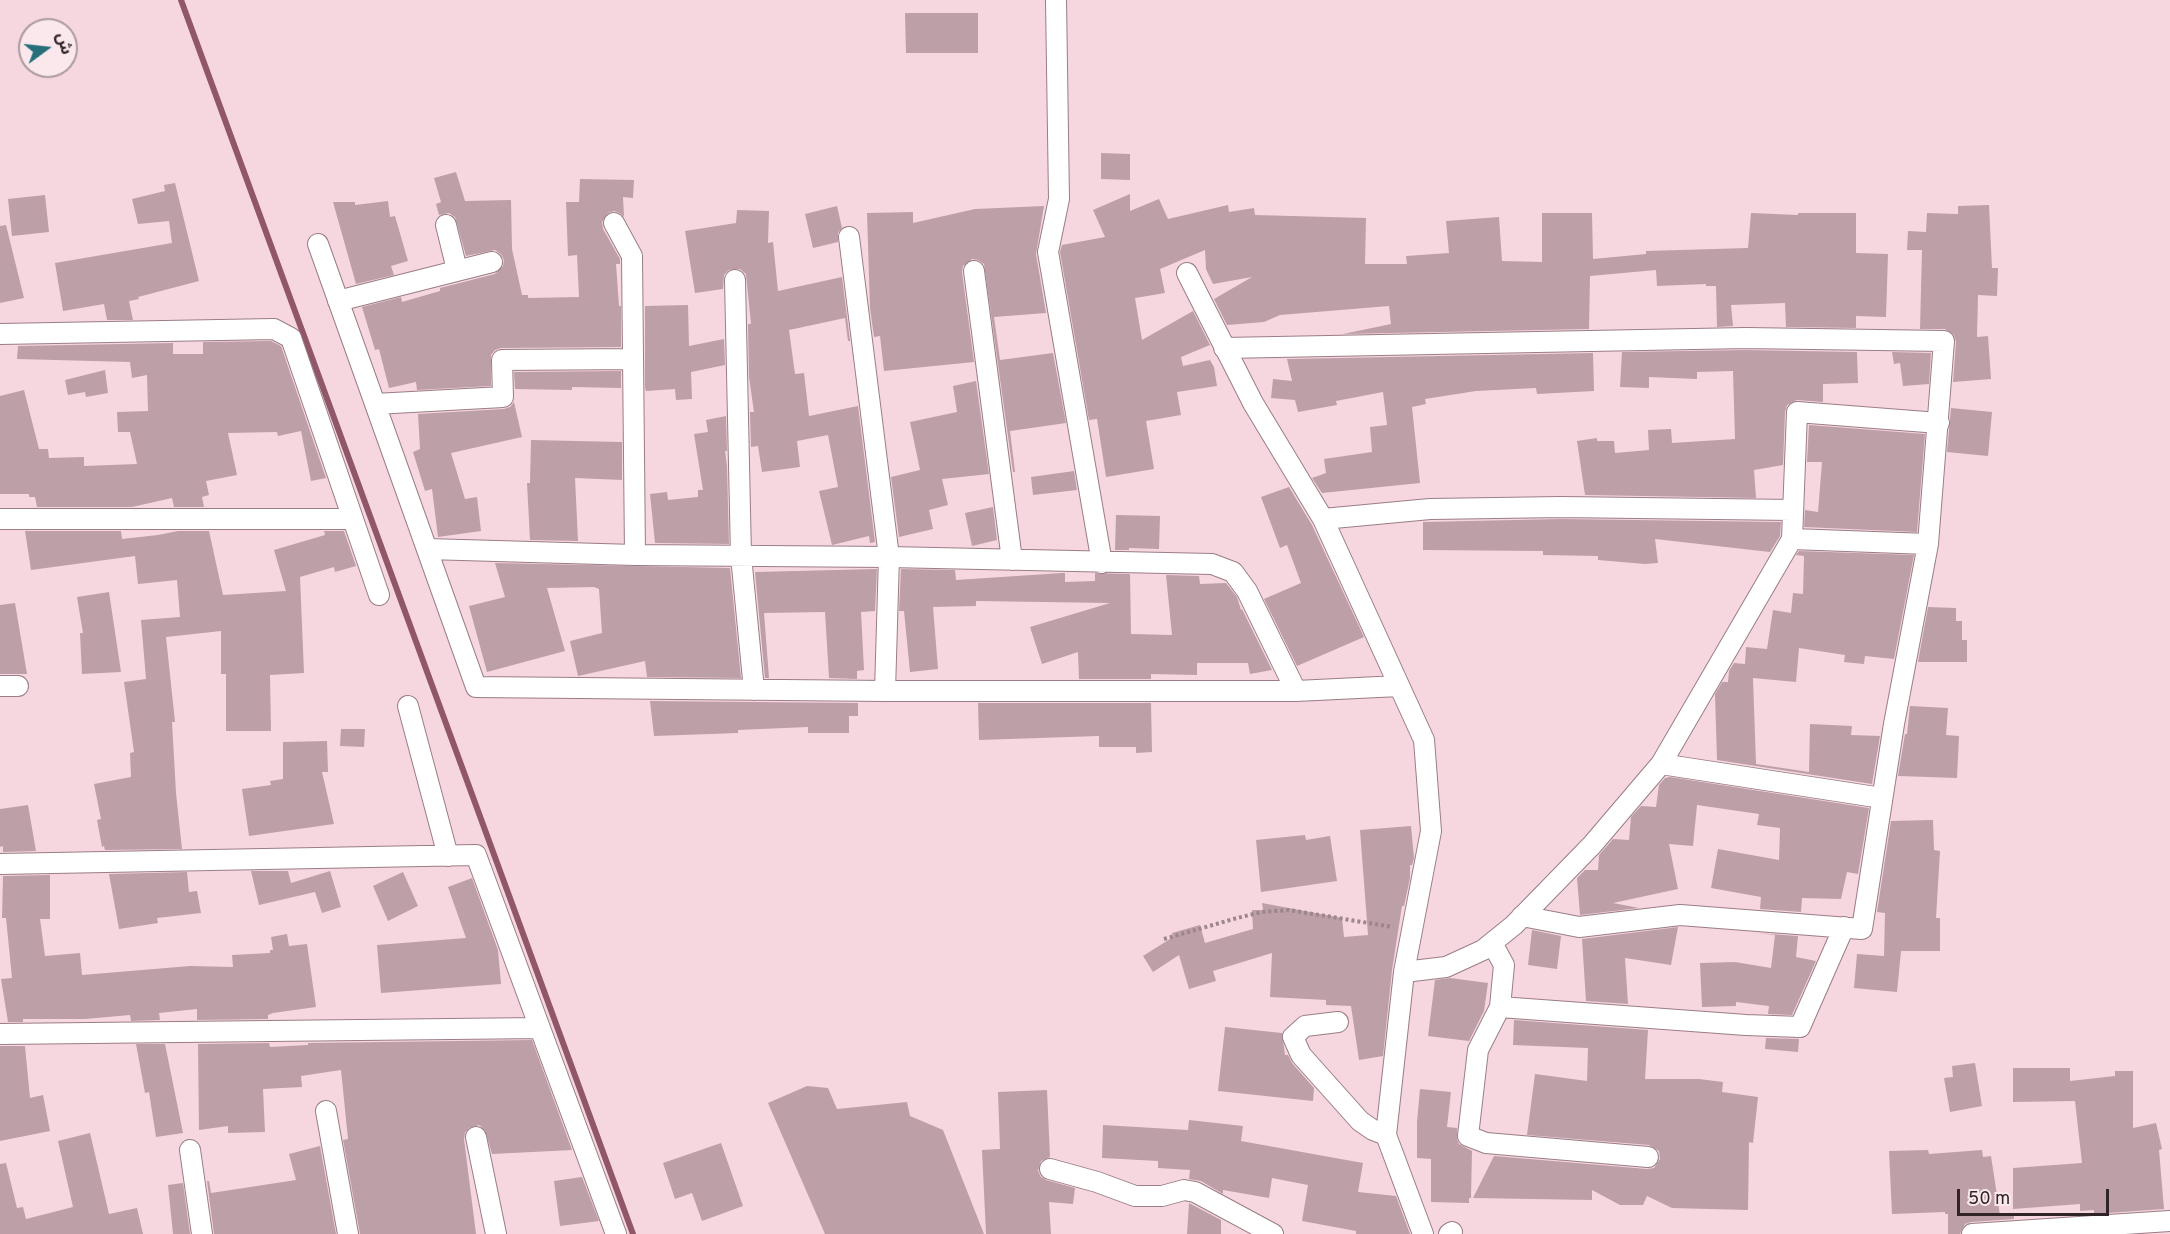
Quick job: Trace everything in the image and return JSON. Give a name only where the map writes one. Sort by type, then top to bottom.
[{"type":"street","points":[[1056,0],[1059,199],[1048,252],[1102,563]]},
{"type":"street","points":[[614,222],[632,256],[635,555]]},
{"type":"street","points":[[446,225],[457,270]]},
{"type":"street","points":[[849,237],[889,557],[885,691]]},
{"type":"street","points":[[318,244],[476,687],[885,691],[1296,691],[1399,686]]},
{"type":"street","points":[[338,301],[492,262]]},
{"type":"street","points":[[974,271],[1012,560]]},
{"type":"street","points":[[1187,273],[1253,403],[1323,519],[1424,740],[1431,831],[1404,972],[1386,1135],[1423,1234]]},
{"type":"street","points":[[735,280],[741,556],[754,690]]},
{"type":"street","points":[[0,334],[274,329],[291,338],[379,595]]},
{"type":"street","points":[[1224,348],[1746,338],[1944,341],[1928,544],[1894,724],[1862,929],[1680,915],[1579,927],[1522,916]]},
{"type":"street","points":[[375,404],[503,398],[502,360],[633,359]]},
{"type":"street","points":[[1404,972],[1446,967],[1483,950],[1522,916],[1592,845],[1661,764],[1792,539],[1797,412],[1938,423]]},
{"type":"street","points":[[1323,519],[1430,509],[1478,508],[1792,510]]},
{"type":"street","points":[[0,519],[353,519]]},
{"type":"street","points":[[1792,539],[1928,544]]},
{"type":"street","points":[[427,549],[635,555],[889,557],[1212,564],[1233,572],[1247,591],[1296,691]]},
{"type":"street","points":[[408,706],[448,856]]},
{"type":"street","points":[[1661,764],[1882,798]]},
{"type":"street","points":[[0,864],[476,855],[616,1234]]},
{"type":"street","points":[[1500,1007],[1800,1027],[1844,927]]},
{"type":"street","points":[[1492,942],[1504,965],[1500,1007],[1478,1050],[1468,1136],[1486,1143],[1648,1157]]},
{"type":"street","points":[[1338,1022],[1305,1026],[1293,1037],[1301,1056],[1360,1120],[1373,1130],[1386,1135]]},
{"type":"street","points":[[0,1034],[540,1028]]},
{"type":"street","points":[[326,1111],[348,1234]]},
{"type":"street","points":[[476,1137],[496,1234]]},
{"type":"street","points":[[190,1150],[201,1234]]},
{"type":"street","points":[[1050,1169],[1097,1182],[1135,1196],[1162,1196],[1184,1190],[1195,1192],[1273,1234]]},
{"type":"street","points":[[1972,1234],[2170,1221]]},
{"type":"path","points":[[1164,939],[1262,912],[1289,910],[1412,930]]},
{"type":"building","points":[[905,13],[978,13],[978,53],[906,53]]},
{"type":"building","points":[[1101,153],[1130,154],[1130,180],[1101,179]]},
{"type":"building","points":[[456,172],[465,201],[511,200],[512,249],[522,295],[528,295],[528,298],[579,297],[577,255],[568,256],[566,202],[579,202],[580,179],[634,180],[633,198],[623,197],[624,217],[614,211],[608,213],[602,222],[603,229],[620,259],[620,264],[616,264],[619,306],[621,306],[621,347],[501,348],[495,350],[491,355],[491,386],[417,390],[416,382],[389,388],[379,349],[375,350],[362,307],[401,297],[402,302],[440,291],[440,288],[495,274],[503,266],[504,260],[501,254],[495,250],[466,256],[455,217],[449,213],[439,215],[436,204],[441,202],[434,178]]},
{"type":"building","points":[[175,183],[199,281],[129,301],[133,320],[107,320],[104,304],[63,311],[55,263],[172,243],[169,221],[138,224],[132,199],[165,191],[164,185]]},
{"type":"building","points":[[1130,194],[1130,211],[1159,199],[1168,219],[1228,205],[1229,212],[1254,208],[1255,215],[1366,218],[1365,264],[1407,264],[1406,256],[1449,253],[1446,221],[1499,217],[1502,261],[1542,262],[1542,213],[1592,213],[1593,259],[1646,254],[1646,251],[1748,248],[1751,213],[1798,215],[1798,213],[1856,213],[1856,253],[1888,254],[1886,317],[1856,316],[1856,328],[1786,327],[1785,303],[1731,305],[1733,326],[1717,327],[1716,286],[1706,286],[1706,284],[1657,286],[1656,270],[1590,276],[1589,329],[1343,334],[1391,324],[1389,306],[1280,315],[1264,322],[1227,325],[1214,299],[1252,277],[1213,284],[1206,269],[1205,250],[1160,269],[1165,293],[1135,298],[1142,340],[1193,311],[1210,345],[1181,357],[1183,366],[1210,360],[1214,367],[1217,386],[1177,392],[1181,415],[1146,421],[1154,469],[1106,477],[1097,419],[1089,420],[1060,252],[1062,245],[1105,237],[1093,210]]},
{"type":"building","points":[[45,195],[49,232],[12,236],[8,199]]},
{"type":"building","points":[[388,201],[390,217],[395,216],[408,261],[391,266],[394,275],[356,284],[333,202],[355,202],[355,205]]},
{"type":"building","points":[[1989,205],[1992,268],[1998,268],[1997,296],[1978,295],[1977,337],[1988,336],[1991,379],[1953,382],[1956,342],[1954,335],[1945,329],[1920,329],[1922,250],[1907,250],[1908,231],[1926,232],[1927,213],[1958,214],[1958,206]]},
{"type":"building","points":[[837,206],[842,228],[838,233],[838,242],[813,248],[805,214]]},
{"type":"building","points":[[1044,206],[1036,254],[1046,313],[994,317],[1000,360],[1053,353],[1066,423],[1010,431],[1015,472],[1013,472],[984,264],[972,259],[963,266],[962,272],[974,362],[884,371],[880,336],[874,337],[870,308],[867,213],[913,212],[913,223],[975,209]]},
{"type":"building","points":[[737,210],[769,211],[768,243],[773,242],[778,291],[842,277],[850,341],[848,341],[845,318],[789,330],[795,374],[804,373],[809,416],[858,406],[875,542],[870,543],[869,536],[832,545],[819,491],[838,487],[828,435],[797,441],[800,467],[762,472],[758,446],[751,447],[750,412],[754,412],[749,377],[748,324],[751,324],[746,274],[740,269],[729,270],[724,275],[723,289],[695,293],[685,231],[736,223]]},
{"type":"building","points":[[6,225],[24,298],[0,303],[0,226]]},
{"type":"building","points":[[688,305],[689,346],[724,339],[725,365],[691,372],[692,399],[676,400],[675,389],[646,391],[645,388],[645,306]]},
{"type":"building","points":[[271,341],[281,346],[326,478],[311,481],[301,431],[278,436],[277,432],[228,433],[237,475],[206,481],[209,495],[202,497],[204,507],[174,507],[172,498],[132,507],[37,507],[35,497],[29,497],[29,494],[0,494],[0,396],[24,390],[39,449],[48,449],[49,458],[84,457],[84,466],[137,464],[130,432],[118,432],[117,412],[148,411],[147,375],[132,378],[130,362],[17,359],[18,346],[173,343],[173,354],[203,354],[203,342]]},
{"type":"building","points":[[1746,350],[1857,352],[1858,383],[1823,384],[1823,402],[1797,400],[1787,405],[1783,465],[1754,470],[1756,498],[1585,495],[1577,441],[1597,438],[1597,441],[1614,441],[1615,453],[1649,450],[1648,430],[1671,429],[1672,443],[1735,439],[1733,371],[1697,372],[1697,379],[1649,377],[1649,388],[1620,387],[1622,352]]},
{"type":"building","points":[[1892,352],[1931,353],[1929,384],[1903,386],[1900,363],[1894,364]]},
{"type":"building","points":[[1593,353],[1594,391],[1537,394],[1536,388],[1476,391],[1425,399],[1426,404],[1412,407],[1420,483],[1322,493],[1312,478],[1326,473],[1324,459],[1372,452],[1370,427],[1387,425],[1383,392],[1336,401],[1337,405],[1298,412],[1295,400],[1271,398],[1273,379],[1292,381],[1287,359]]},
{"type":"building","points":[[105,370],[108,393],[86,397],[85,392],[68,395],[65,380]]},
{"type":"building","points":[[621,371],[621,388],[515,389],[514,372]]},
{"type":"building","points":[[976,381],[989,474],[942,479],[948,505],[929,510],[933,529],[899,537],[891,477],[920,470],[910,422],[957,412],[953,386]]},
{"type":"building","points":[[514,402],[522,437],[451,453],[465,499],[477,497],[481,531],[438,537],[432,489],[425,491],[413,452],[420,449],[418,414],[504,409],[510,407]]},
{"type":"building","points":[[1951,408],[1992,412],[1988,456],[1947,452]]},
{"type":"building","points":[[726,416],[727,451],[725,451],[729,544],[655,543],[650,494],[667,492],[668,500],[698,497],[698,490],[703,490],[694,434],[708,432],[706,420]]},
{"type":"building","points":[[1809,425],[1925,434],[1917,532],[1804,527],[1805,510],[1818,512],[1822,462],[1807,462]]},
{"type":"building","points":[[531,440],[622,442],[622,480],[575,478],[578,541],[530,540],[527,483],[530,483]]},
{"type":"building","points":[[1074,471],[1077,490],[1033,495],[1031,477]]},
{"type":"building","points":[[1289,487],[1312,525],[1364,637],[1297,666],[1264,599],[1301,583],[1287,545],[1280,548],[1261,497]]},
{"type":"building","points":[[993,507],[997,540],[972,546],[965,513]]},
{"type":"building","points":[[1116,515],[1160,516],[1159,549],[1115,550]]},
{"type":"building","points":[[1561,519],[1781,522],[1780,536],[1770,552],[1655,539],[1658,563],[1598,560],[1598,556],[1543,555],[1543,551],[1423,550],[1423,522]]},
{"type":"building","points":[[25,531],[121,531],[122,539],[178,531],[209,531],[223,595],[286,591],[274,550],[325,535],[324,531],[344,531],[356,566],[335,572],[334,567],[300,577],[304,673],[270,675],[271,731],[226,731],[226,674],[221,674],[221,631],[166,637],[175,722],[172,722],[182,849],[105,850],[104,846],[102,847],[97,820],[101,819],[94,784],[131,777],[130,753],[134,752],[124,682],[146,679],[141,620],[180,617],[177,580],[138,584],[135,556],[31,570]]},
{"type":"building","points":[[1799,551],[1914,555],[1894,659],[1865,656],[1864,664],[1844,662],[1845,655],[1799,648],[1796,682],[1753,678],[1756,764],[1809,772],[1810,724],[1852,726],[1851,735],[1880,736],[1872,784],[1717,760],[1715,694],[1722,682],[1728,682],[1729,671],[1734,663],[1745,664],[1746,647],[1767,649],[1773,610],[1791,613],[1793,593],[1803,594],[1804,556],[1796,555]]},
{"type":"building","points":[[495,563],[730,568],[741,678],[647,677],[645,661],[578,676],[570,641],[602,633],[599,589],[594,587],[547,588],[565,651],[487,672],[469,606],[505,597]]},
{"type":"building","points":[[877,569],[875,611],[861,612],[864,670],[857,671],[857,679],[829,678],[825,612],[764,613],[769,678],[765,678],[755,572]]},
{"type":"building","points":[[901,569],[955,570],[956,580],[1065,573],[1065,582],[1095,581],[1095,573],[1130,574],[1131,634],[1172,635],[1166,575],[1199,576],[1200,584],[1226,583],[1237,597],[1241,610],[1272,670],[1250,674],[1248,663],[1197,663],[1197,675],[1151,674],[1151,679],[1079,679],[1078,652],[1042,664],[1030,627],[1110,603],[976,601],[976,606],[933,607],[938,669],[910,672],[904,611],[899,611]]},
{"type":"building","points":[[109,592],[121,672],[82,674],[80,633],[83,633],[77,597]]},
{"type":"building","points":[[15,603],[27,674],[0,674],[0,605]]},
{"type":"building","points":[[1928,607],[1956,608],[1956,621],[1962,621],[1962,640],[1967,640],[1967,662],[1918,662]]},
{"type":"building","points":[[650,701],[858,703],[858,716],[849,716],[849,733],[808,733],[808,727],[738,730],[738,733],[654,736]]},
{"type":"building","points":[[978,703],[1151,703],[1152,752],[1136,753],[1136,747],[1099,747],[1099,736],[979,740]]},
{"type":"building","points":[[1910,706],[1948,708],[1946,735],[1959,736],[1957,778],[1898,776]]},
{"type":"building","points":[[341,729],[365,729],[364,747],[340,746]]},
{"type":"building","points":[[327,741],[328,772],[322,772],[334,824],[249,836],[242,789],[271,785],[270,781],[283,779],[283,742]]},
{"type":"building","points":[[1665,778],[1869,808],[1858,874],[1847,872],[1841,899],[1802,898],[1801,912],[1760,909],[1761,897],[1711,888],[1718,849],[1779,860],[1780,828],[1757,825],[1759,814],[1697,805],[1693,846],[1669,844],[1678,889],[1613,903],[1639,908],[1580,915],[1577,878],[1585,870],[1598,870],[1599,855],[1613,839],[1629,840],[1631,817],[1641,806],[1656,807],[1659,785]]},
{"type":"building","points":[[28,805],[36,851],[3,852],[3,846],[0,847],[0,809]]},
{"type":"building","points":[[1933,820],[1934,850],[1940,851],[1936,918],[1940,918],[1940,951],[1901,951],[1897,992],[1854,988],[1857,954],[1884,956],[1885,913],[1877,912],[1891,821]]},
{"type":"building","points":[[1411,826],[1414,858],[1410,865],[1410,878],[1404,906],[1402,906],[1392,970],[1383,1056],[1359,1060],[1351,1006],[1326,1005],[1326,1000],[1270,997],[1272,953],[1213,971],[1216,981],[1189,989],[1179,955],[1153,972],[1143,956],[1173,937],[1172,933],[1200,925],[1205,943],[1253,929],[1252,910],[1263,910],[1262,903],[1342,918],[1344,937],[1368,935],[1360,830]]},
{"type":"building","points":[[1305,835],[1306,840],[1330,836],[1337,881],[1261,892],[1256,840]]},
{"type":"building","points":[[251,871],[288,871],[291,883],[330,871],[341,907],[322,913],[315,892],[259,905]]},
{"type":"building","points":[[187,872],[189,892],[197,891],[201,913],[157,918],[158,923],[119,929],[109,874]]},
{"type":"building","points":[[403,872],[418,906],[388,921],[373,886]]},
{"type":"building","points":[[50,875],[50,919],[40,919],[45,956],[80,953],[82,975],[190,966],[233,967],[232,955],[270,953],[270,950],[273,950],[271,937],[287,934],[289,946],[307,944],[316,1007],[273,1013],[268,1015],[268,1019],[197,1020],[197,1009],[159,1013],[160,1020],[131,1021],[130,1015],[85,1019],[23,1019],[23,1022],[8,1022],[1,979],[12,978],[6,918],[2,918],[3,876]]},
{"type":"building","points":[[472,878],[498,950],[501,984],[381,993],[377,945],[466,938],[448,887]]},
{"type":"building","points":[[1678,927],[1671,965],[1625,958],[1628,1004],[1586,1001],[1582,939]]},
{"type":"building","points":[[1532,930],[1561,936],[1557,969],[1528,965]]},
{"type":"building","points":[[1757,933],[1798,936],[1796,957],[1816,961],[1792,1015],[1768,1014],[1769,1006],[1736,1002],[1736,1006],[1702,1007],[1700,963],[1735,962],[1771,968],[1775,935]]},
{"type":"building","points":[[1450,978],[1488,983],[1484,1011],[1469,1041],[1428,1036],[1435,980]]},
{"type":"building","points":[[1514,1020],[1648,1030],[1645,1079],[1699,1079],[1723,1082],[1722,1092],[1758,1097],[1753,1143],[1749,1142],[1748,1210],[1672,1208],[1647,1196],[1643,1205],[1620,1205],[1592,1190],[1592,1200],[1473,1198],[1494,1156],[1647,1169],[1654,1168],[1660,1159],[1659,1151],[1649,1145],[1527,1135],[1535,1074],[1587,1081],[1588,1048],[1513,1045]]},
{"type":"building","points":[[1225,1027],[1282,1033],[1285,1055],[1288,1055],[1292,1063],[1314,1088],[1313,1101],[1218,1091]]},
{"type":"building","points":[[1766,1038],[1799,1039],[1798,1052],[1765,1049]]},
{"type":"building","points":[[532,1040],[572,1150],[492,1154],[485,1130],[479,1125],[469,1128],[464,1139],[476,1234],[360,1234],[343,1140],[348,1139],[341,1070],[301,1076],[302,1087],[263,1089],[265,1132],[228,1133],[228,1126],[199,1130],[198,1044],[269,1043],[270,1047],[308,1045],[308,1043]]},
{"type":"building","points":[[136,1044],[165,1044],[183,1133],[156,1137],[149,1092],[145,1093]]},
{"type":"building","points":[[0,1046],[25,1046],[30,1098],[43,1095],[50,1131],[0,1141]]},
{"type":"building","points":[[1975,1063],[1982,1106],[1950,1112],[1944,1078],[1953,1077],[1952,1066]]},
{"type":"building","points":[[2013,1068],[2070,1068],[2070,1081],[2115,1076],[2115,1071],[2133,1071],[2133,1128],[2156,1123],[2162,1149],[2159,1150],[2164,1209],[2094,1214],[2094,1210],[2080,1211],[2080,1204],[2013,1209],[2013,1168],[2082,1163],[2075,1101],[2013,1102]]},
{"type":"building","points":[[807,1086],[828,1088],[837,1109],[907,1102],[910,1116],[943,1130],[984,1234],[825,1234],[768,1103]]},
{"type":"building","points":[[1420,1089],[1451,1092],[1447,1127],[1457,1128],[1459,1144],[1472,1151],[1469,1203],[1431,1202],[1431,1159],[1417,1158]]},
{"type":"building","points":[[1047,1090],[1050,1157],[1041,1161],[1038,1171],[1046,1180],[1075,1188],[1073,1204],[1049,1202],[1051,1234],[986,1234],[982,1150],[1000,1149],[998,1092]]},
{"type":"building","points":[[1189,1120],[1243,1126],[1241,1141],[1363,1163],[1358,1192],[1396,1196],[1410,1234],[1356,1234],[1356,1231],[1302,1221],[1308,1185],[1272,1178],[1269,1198],[1223,1190],[1223,1194],[1201,1181],[1189,1179],[1190,1170],[1158,1168],[1158,1161],[1102,1158],[1103,1125],[1188,1130]]},
{"type":"building","points":[[90,1133],[109,1214],[137,1208],[143,1234],[0,1234],[0,1164],[6,1163],[17,1208],[23,1207],[26,1219],[73,1207],[58,1141]]},
{"type":"building","points":[[721,1143],[743,1206],[702,1221],[692,1193],[675,1199],[663,1163]]},
{"type":"building","points":[[320,1146],[336,1234],[214,1234],[207,1181],[209,1181],[211,1193],[296,1180],[289,1154]]},
{"type":"building","points":[[1928,1150],[1929,1154],[1982,1150],[1983,1157],[1991,1156],[2000,1215],[2014,1213],[2014,1219],[1971,1222],[1965,1224],[1960,1234],[1948,1234],[1948,1214],[1945,1212],[1892,1214],[1889,1151]]},
{"type":"building","points":[[582,1177],[599,1221],[560,1226],[554,1181]]},
{"type":"building","points":[[183,1183],[190,1234],[173,1234],[168,1185]]},
{"type":"building","points":[[1189,1203],[1221,1220],[1221,1234],[1187,1234]]},
{"type":"waterway","points":[[181,0],[633,1234]]}]
